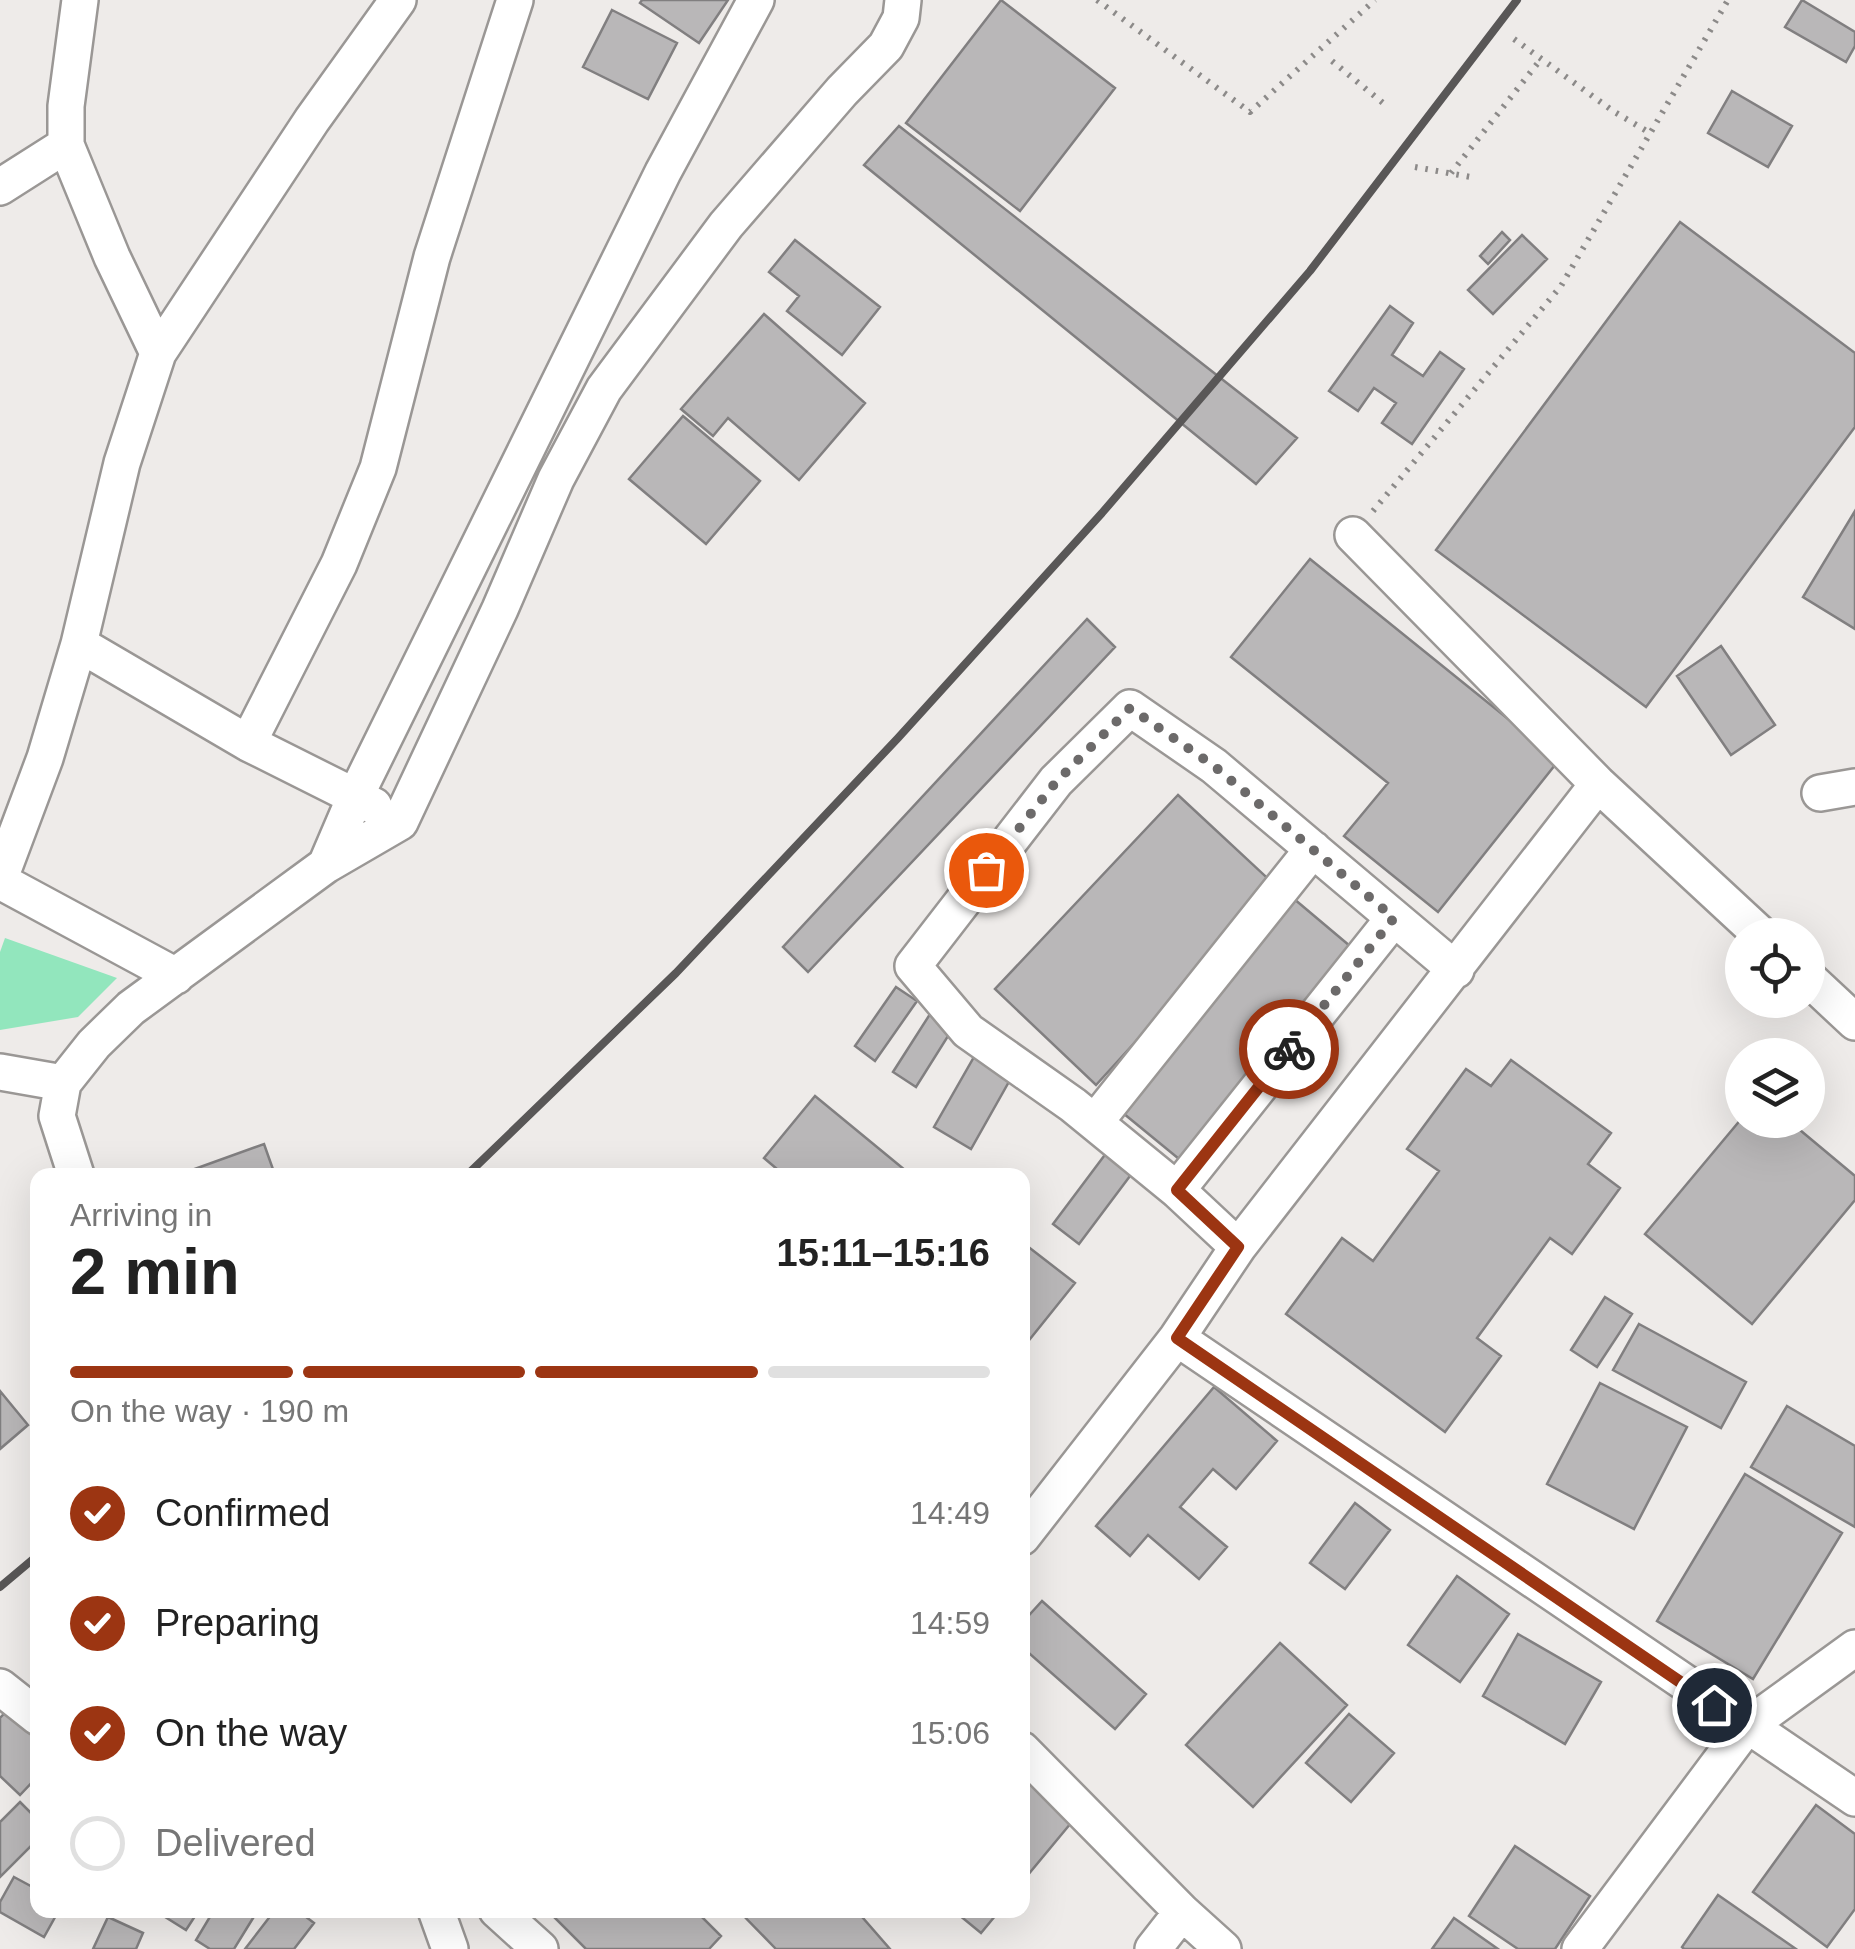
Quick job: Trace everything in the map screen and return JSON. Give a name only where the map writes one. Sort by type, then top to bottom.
[{"type":"street","points":[[80,0],[66,106],[66,145],[112,258],[158,353]]},
{"type":"street","points":[[176,976],[0,880],[45,758],[79,644],[122,463],[158,353],[312,120],[398,0]]},
{"type":"street","points":[[248,743],[340,564],[378,468],[432,257],[515,0]]},
{"type":"street","points":[[326,865],[356,795],[663,172],[756,0]]},
{"type":"street","points":[[74,1168],[57,1116],[63,1083],[94,1044],[130,1008],[326,865],[400,822],[556,480],[604,389],[726,225],[886,46],[901,18],[902,0]]},
{"type":"street","points":[[0,188],[66,145]]},
{"type":"street","points":[[1353,534],[1598,784],[1742,918]]},
{"type":"street","points":[[79,644],[248,743],[356,795],[400,822]]},
{"type":"street","points":[[1238,1247],[1095,1122],[968,1031],[913,966],[1056,782],[1130,708],[1214,766],[1456,970]]},
{"type":"street","points":[[1030,1527],[1177,1338],[1238,1247],[1598,784]]},
{"type":"street","points":[[1820,793],[1855,787]]},
{"type":"street","points":[[1095,1122],[1313,849]]},
{"type":"street","points":[[1177,1190],[1394,918]]},
{"type":"street","points":[[1825,994],[1855,1022]]},
{"type":"street","points":[[0,1072],[63,1083]]},
{"type":"street","points":[[1177,1338],[1855,1798]]},
{"type":"street","points":[[1580,1949],[1746,1727],[1855,1648]]},
{"type":"street","points":[[0,1688],[30,1712]]},
{"type":"street","points":[[1030,1758],[1223,1949]]},
{"type":"street","points":[[1153,1949],[1182,1912]]},
{"type":"street","points":[[439,1918],[450,1949]]},
{"type":"street","points":[[506,1918],[540,1949]]},
{"type":"path","points":[[1097,0],[1250,112],[1375,0]]},
{"type":"path","points":[[1353,534],[1561,286],[1728,0]]},
{"type":"path","points":[[1514,39],[1613,112],[1650,134]]},
{"type":"path","points":[[1451,173],[1540,59]]},
{"type":"path","points":[[1332,62],[1384,103]]},
{"type":"path","points":[[1416,166],[1476,178]]},
{"type":"green space","points":[[5,938],[117,978],[78,1017],[0,1030],[0,952]]},
{"type":"building","points":[[728,0],[699,43],[640,3]]},
{"type":"building","points":[[1001,0],[1115,88],[1020,211],[906,123]]},
{"type":"building","points":[[1802,0],[1855,32],[1855,46],[1846,62],[1785,27]]},
{"type":"building","points":[[612,10],[677,43],[648,99],[583,67]]},
{"type":"building","points":[[1732,91],[1792,126],[1768,167],[1708,133]]},
{"type":"building","points":[[899,126],[1297,438],[1256,484],[864,165]]},
{"type":"building","points":[[1680,222],[1855,353],[1855,427],[1646,707],[1436,550]]},
{"type":"building","points":[[1502,232],[1510,240],[1488,264],[1480,256]]},
{"type":"building","points":[[1522,235],[1547,259],[1493,314],[1468,290]]},
{"type":"building","points":[[795,240],[880,307],[842,355],[787,311],[799,296],[769,272]]},
{"type":"building","points":[[1390,306],[1413,323],[1392,355],[1423,376],[1440,352],[1464,369],[1412,444],[1382,423],[1396,403],[1374,388],[1358,411],[1329,391]]},
{"type":"building","points":[[764,314],[865,403],[799,480],[728,418],[713,436],[681,409]]},
{"type":"building","points":[[683,416],[760,481],[706,544],[629,479]]},
{"type":"building","points":[[1855,511],[1855,629],[1803,597]]},
{"type":"building","points":[[1310,559],[1559,760],[1438,912],[1344,836],[1388,783],[1231,657]]},
{"type":"building","points":[[1087,619],[1115,647],[808,972],[783,947]]},
{"type":"building","points":[[1721,646],[1775,725],[1731,755],[1677,676]]},
{"type":"building","points":[[1178,795],[1277,887],[1096,1085],[995,989]]},
{"type":"building","points":[[1287,893],[1363,957],[1190,1168],[1112,1104]]},
{"type":"building","points":[[896,987],[917,1001],[875,1061],[855,1046]]},
{"type":"building","points":[[932,1011],[955,1025],[916,1087],[893,1072]]},
{"type":"building","points":[[978,1050],[1015,1071],[971,1149],[934,1127]]},
{"type":"building","points":[[1511,1060],[1611,1133],[1588,1164],[1620,1188],[1572,1254],[1550,1238],[1477,1338],[1501,1356],[1445,1432],[1286,1314],[1342,1238],[1373,1261],[1439,1171],[1407,1149],[1466,1069],[1491,1086]]},
{"type":"building","points":[[815,1096],[902,1168],[776,1168],[764,1158]]},
{"type":"building","points":[[1725,1138],[1810,1138],[1855,1176],[1855,1200],[1752,1324],[1645,1234]]},
{"type":"building","points":[[264,1144],[273,1168],[197,1168]]},
{"type":"building","points":[[1107,1152],[1133,1172],[1079,1244],[1053,1224]]},
{"type":"building","points":[[1030,1248],[1075,1283],[1030,1339]]},
{"type":"building","points":[[1605,1297],[1632,1314],[1597,1367],[1571,1350]]},
{"type":"building","points":[[1639,1324],[1746,1382],[1721,1428],[1613,1370]]},
{"type":"building","points":[[1600,1383],[1687,1427],[1634,1529],[1547,1484]]},
{"type":"building","points":[[1214,1387],[1277,1441],[1236,1489],[1213,1469],[1180,1507],[1227,1547],[1199,1579],[1148,1535],[1130,1556],[1096,1526]]},
{"type":"building","points":[[0,1391],[28,1425],[0,1449]]},
{"type":"building","points":[[1787,1406],[1855,1446],[1855,1527],[1751,1467]]},
{"type":"building","points":[[1745,1474],[1842,1533],[1753,1679],[1657,1621]]},
{"type":"building","points":[[1355,1503],[1390,1530],[1345,1589],[1310,1563]]},
{"type":"building","points":[[1457,1576],[1509,1614],[1460,1682],[1408,1645]]},
{"type":"building","points":[[1042,1601],[1146,1694],[1115,1729],[1030,1654],[1030,1614]]},
{"type":"building","points":[[1518,1634],[1601,1682],[1565,1744],[1483,1696]]},
{"type":"building","points":[[1280,1643],[1347,1705],[1253,1807],[1186,1745]]},
{"type":"building","points":[[12,1705],[30,1722],[30,1784],[20,1795],[0,1776],[0,1718]]},
{"type":"building","points":[[1349,1714],[1394,1753],[1351,1802],[1306,1763]]},
{"type":"building","points":[[1030,1780],[1076,1817],[1030,1872]]},
{"type":"building","points":[[20,1802],[30,1812],[30,1847],[0,1877],[0,1822]]},
{"type":"building","points":[[1816,1805],[1855,1834],[1855,1909],[1827,1947],[1753,1892]]},
{"type":"building","points":[[1515,1846],[1590,1896],[1555,1949],[1518,1949],[1469,1916]]},
{"type":"building","points":[[14,1877],[30,1886],[30,1918],[55,1918],[44,1937],[0,1912],[0,1902]]},
{"type":"building","points":[[1718,1895],[1796,1949],[1684,1949]]},
{"type":"building","points":[[108,1918],[143,1933],[136,1949],[93,1949]]},
{"type":"building","points":[[167,1918],[194,1918],[186,1930]]},
{"type":"building","points":[[209,1918],[253,1918],[234,1949],[210,1949],[196,1940]]},
{"type":"building","points":[[269,1918],[307,1918],[314,1923],[294,1949],[245,1949]]},
{"type":"building","points":[[555,1918],[703,1918],[721,1936],[709,1949],[586,1949]]},
{"type":"building","points":[[746,1918],[863,1918],[890,1949],[776,1949]]},
{"type":"building","points":[[963,1918],[993,1918],[981,1933]]},
{"type":"building","points":[[1454,1918],[1498,1949],[1432,1949]]},
{"type":"railway","points":[[474,1168],[676,973],[898,738],[1102,513],[1310,271],[1517,0]]},
{"type":"railway","points":[[0,1587],[30,1562]]},
{"type":"way so far","points":[[986,870],[1056,782],[1130,708],[1214,766],[1394,918],[1289,1049]]},
{"type":"route","points":[[1289,1049],[1177,1190],[1238,1247],[1177,1338],[1714,1705]]}]
